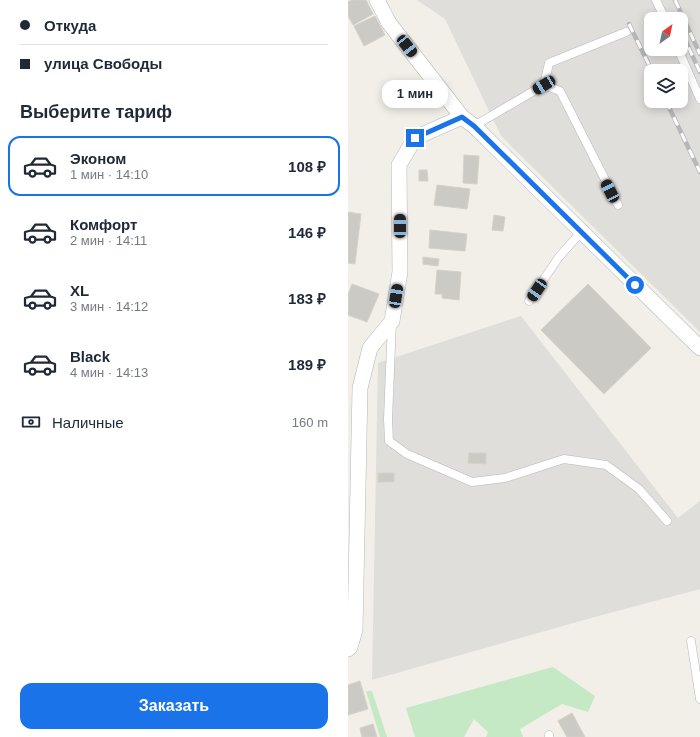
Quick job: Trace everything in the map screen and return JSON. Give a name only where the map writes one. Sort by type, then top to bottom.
[{"type":"street","points":[[376,0],[389,23],[462,117],[474,126],[700,348]]},
{"type":"street","points":[[348,649],[355,630],[360,388],[370,348],[392,321],[400,272],[399,165],[415,138],[462,117]]},
{"type":"lane","points":[[656,0],[662,12]]},
{"type":"lane","points":[[474,126],[544,85],[549,63],[626,32]]},
{"type":"lane","points":[[681,56],[700,99]]},
{"type":"lane","points":[[544,85],[560,91],[618,205]]},
{"type":"lane","points":[[529,301],[559,257],[581,232]]},
{"type":"lane","points":[[392,321],[388,419],[390,441],[401,450],[472,482],[505,478],[564,459],[606,465],[639,489],[667,521]]},
{"type":"lane","points":[[691,641],[700,699]]},
{"type":"shaded area","points":[[417,0],[700,0],[700,332],[501,136],[445,19]]},
{"type":"shaded area","points":[[521,316],[678,518],[700,501],[700,589],[372,680],[378,363]]},
{"type":"green space","points":[[553,667],[595,696],[588,712],[562,704],[520,729],[523,737],[486,737],[488,732],[474,719],[464,737],[415,737],[406,708]]},
{"type":"green space","points":[[366,691],[372,691],[387,737],[380,737]]},
{"type":"building","points":[[352,0],[366,0],[373,14],[353,25],[348,16],[348,2]]},
{"type":"building","points":[[375,16],[385,35],[364,46],[354,26]]},
{"type":"building","points":[[464,155],[479,156],[477,184],[463,183]]},
{"type":"building","points":[[419,170],[427,170],[428,181],[419,181]]},
{"type":"building","points":[[437,185],[470,189],[467,209],[434,205]]},
{"type":"building","points":[[348,212],[361,214],[355,264],[348,263]]},
{"type":"building","points":[[494,215],[505,217],[503,231],[492,230]]},
{"type":"building","points":[[430,230],[467,234],[465,251],[429,248]]},
{"type":"building","points":[[423,257],[439,259],[438,266],[423,264]]},
{"type":"building","points":[[437,270],[461,272],[459,300],[442,298],[442,294],[435,294]]},
{"type":"building","points":[[352,284],[379,294],[367,322],[348,315],[348,295]]},
{"type":"building","points":[[588,284],[651,348],[604,394],[541,330]]},
{"type":"building","points":[[469,453],[486,453],[486,464],[468,463]]},
{"type":"building","points":[[378,473],[394,473],[394,482],[378,482]]},
{"type":"building","points":[[360,681],[368,709],[348,715],[348,685]]},
{"type":"building","points":[[572,713],[585,737],[567,737],[558,721]]},
{"type":"building","points":[[373,724],[377,737],[362,737],[360,728]]},
{"type":"railway","points":[[675,0],[700,54]]},
{"type":"railway","points":[[629,24],[649,64]]},
{"type":"railway","points":[[688,46],[700,72]]},
{"type":"railway","points":[[669,108],[700,172]]},
{"type":"route","points":[[415,138],[462,117],[474,126],[635,285]]}]
